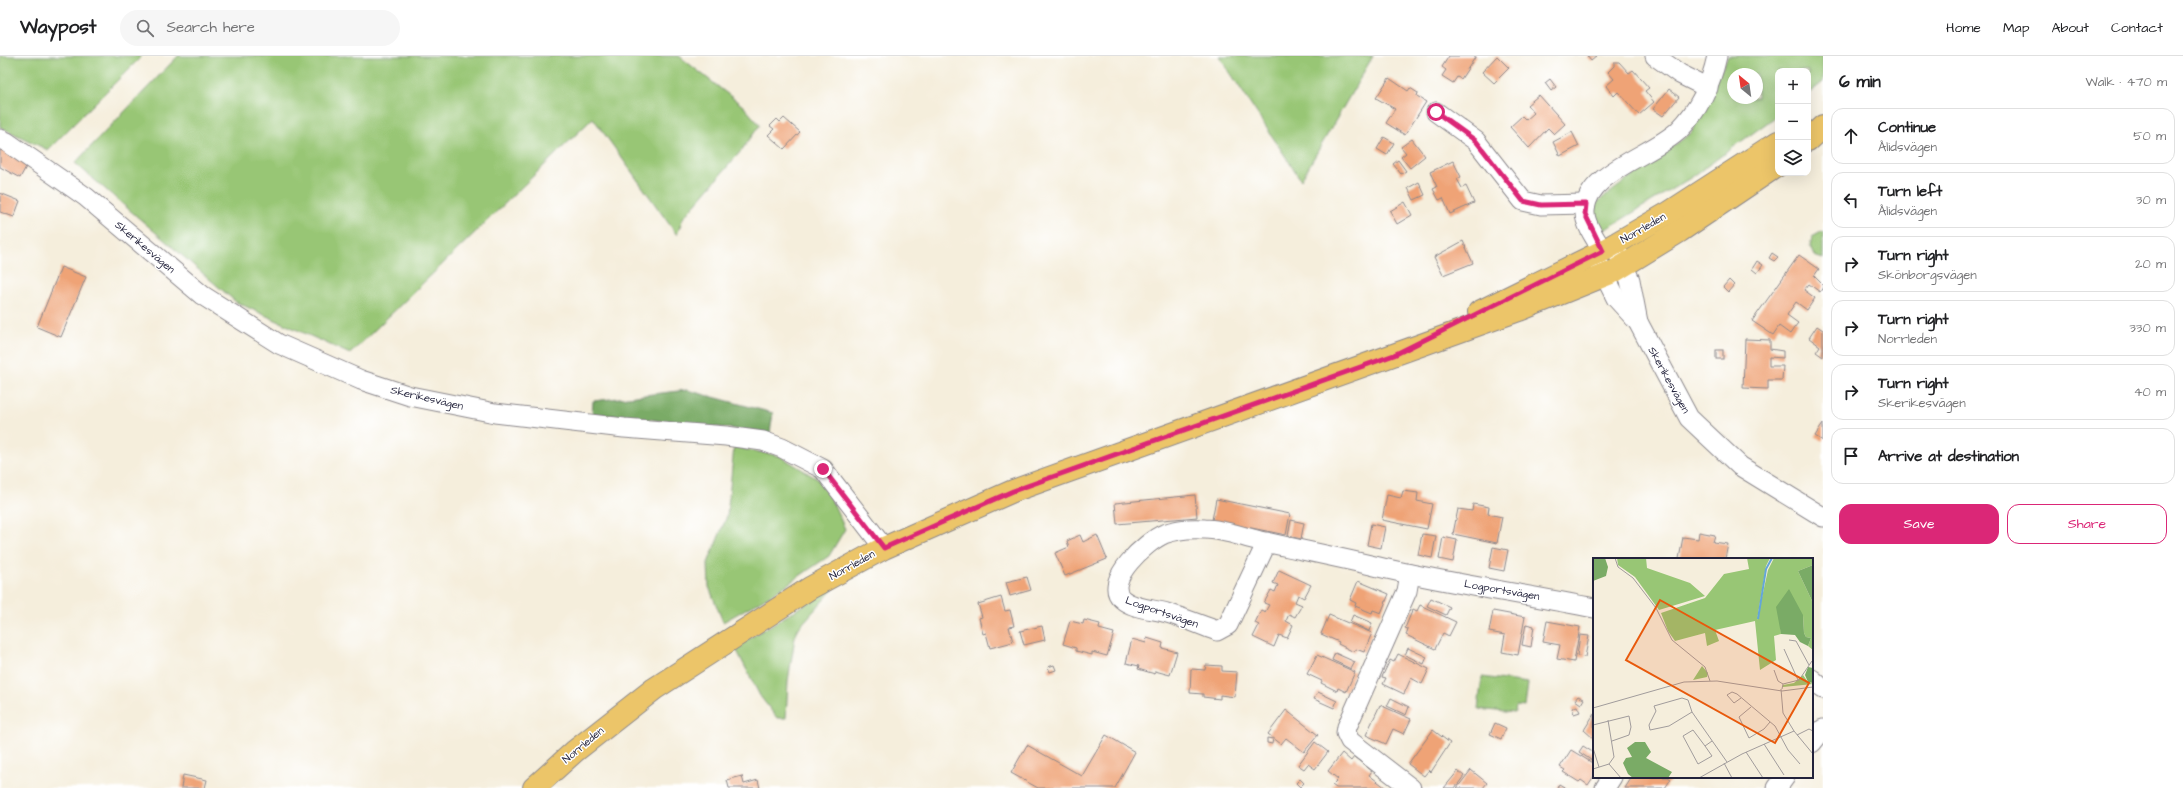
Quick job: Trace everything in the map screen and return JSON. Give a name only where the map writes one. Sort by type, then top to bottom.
[{"type":"main road","points":[[1811,120],[1823,112]]},
{"type":"main road","points":[[1811,137],[1823,126]]},
{"type":"main road","name":"Norrleden","points":[[1394,355],[1604,250],[1670,212],[1775,144]]},
{"type":"main road","name":"Norrleden","points":[[534,788],[575,751],[654,689],[810,588],[884,548],[1013,491],[1519,310],[1605,276],[1624,266],[1706,214],[1775,167]]},
{"type":"street","points":[[1655,56],[1680,74],[1708,88]]},
{"type":"street","points":[[1604,250],[1585,214],[1589,193],[1605,177],[1665,142],[1678,131],[1698,107],[1708,88],[1717,56]]},
{"type":"street","points":[[1436,112],[1476,141],[1523,201],[1541,205],[1586,204]]},
{"type":"street","name":"Skerikesvägen","points":[[0,139],[7,142],[86,197],[202,295],[278,344],[362,380],[426,400],[495,413],[624,428],[726,436],[763,441],[782,448],[823,469],[884,548]]},
{"type":"street","name":"Skerikesvägen","points":[[1604,250],[1624,266],[1630,280],[1638,322]]},
{"type":"street","name":"Skerikesvägen","points":[[1604,250],[1605,276],[1616,298],[1638,322],[1689,418],[1740,466],[1823,517]]},
{"type":"street","name":"Logportsvägen","points":[[1267,542],[1228,625],[1224,629],[1217,631],[1166,612],[1137,606],[1124,601],[1117,594],[1116,583],[1137,554],[1150,542],[1164,534],[1181,529],[1207,529],[1267,542],[1410,574],[1593,608]]},
{"type":"street","points":[[1410,574],[1407,591],[1347,727],[1346,733],[1350,741],[1411,788]]},
{"type":"street","points":[[1813,680],[1823,689]]},
{"type":"street","points":[[1813,742],[1823,729]]},
{"type":"street","points":[[1605,788],[1611,778]]},
{"type":"street","points":[[1777,788],[1784,778]]},
{"type":"green space","points":[[0,56],[142,56],[48,150],[0,127]]},
{"type":"green space","points":[[178,56],[679,56],[743,106],[760,125],[741,151],[683,218],[677,235],[593,118],[350,354],[236,302],[75,163]]},
{"type":"green space","points":[[1219,56],[1373,56],[1301,180]]},
{"type":"green space","points":[[1728,56],[1823,56],[1823,82],[1811,92],[1811,68],[1775,68],[1775,117],[1692,177],[1601,232],[1593,205],[1691,133]]},
{"type":"green space","points":[[1823,231],[1823,259],[1814,256],[1810,247],[1812,237]]},
{"type":"green space","points":[[687,390],[773,413],[770,433],[592,413],[593,401]]},
{"type":"green space","points":[[734,447],[780,456],[824,483],[845,529],[829,556],[776,592],[723,622],[709,587],[708,563],[727,516]]},
{"type":"green space","points":[[837,585],[796,631],[788,681],[786,718],[777,718],[760,696],[735,647]]},
{"type":"green space","points":[[1482,677],[1528,683],[1525,707],[1516,706],[1515,713],[1478,709]]},
{"type":"building","points":[[1449,56],[1476,56],[1461,79],[1457,77],[1453,83],[1442,76],[1446,70],[1442,67]]},
{"type":"building","points":[[1497,56],[1509,68],[1494,83],[1482,72]]},
{"type":"building","points":[[1587,56],[1597,56],[1591,61]]},
{"type":"building","points":[[1614,62],[1619,62],[1629,73],[1633,70],[1649,88],[1645,91],[1654,102],[1639,115],[1618,92],[1614,96],[1606,86],[1614,79],[1608,72],[1614,66]]},
{"type":"building","points":[[1389,78],[1408,91],[1410,88],[1418,93],[1417,96],[1426,102],[1405,135],[1386,123],[1395,109],[1376,98]]},
{"type":"building","points":[[1550,79],[1556,87],[1551,91],[1545,83]]},
{"type":"building","points":[[1669,89],[1679,97],[1663,116],[1653,109]]},
{"type":"building","points":[[1539,95],[1565,124],[1554,134],[1548,128],[1529,148],[1510,127],[1522,116],[1526,120],[1534,113],[1527,105]]},
{"type":"building","points":[[784,118],[800,132],[784,149],[768,135],[774,129],[770,126],[777,119],[780,122]]},
{"type":"building","points":[[1572,132],[1579,146],[1560,156],[1553,142]]},
{"type":"building","points":[[1384,137],[1394,143],[1387,155],[1377,149]]},
{"type":"building","points":[[1412,139],[1425,156],[1410,168],[1401,157],[1406,153],[1401,147]]},
{"type":"building","points":[[0,148],[28,163],[20,178],[0,167]]},
{"type":"building","points":[[1398,160],[1406,171],[1401,174],[1393,164]]},
{"type":"building","points":[[1453,161],[1461,177],[1457,179],[1462,188],[1466,186],[1474,203],[1450,214],[1443,198],[1439,200],[1433,189],[1437,187],[1430,172]]},
{"type":"building","points":[[1419,182],[1425,195],[1414,200],[1408,188]]},
{"type":"building","points":[[0,193],[20,201],[14,217],[0,212]]},
{"type":"building","points":[[1405,202],[1412,215],[1397,224],[1390,211]]},
{"type":"building","points":[[1463,241],[1473,263],[1443,275],[1434,257]]},
{"type":"building","points":[[1772,253],[1778,257],[1774,261],[1769,258]]},
{"type":"building","points":[[1799,255],[1819,269],[1814,276],[1823,285],[1823,287],[1820,292],[1809,284],[1804,290],[1815,298],[1807,310],[1796,302],[1787,315],[1798,323],[1790,334],[1779,326],[1773,335],[1752,321]]},
{"type":"building","points":[[1757,261],[1763,265],[1757,273],[1752,269]]},
{"type":"building","points":[[61,267],[86,277],[61,337],[37,327]]},
{"type":"building","points":[[1729,280],[1734,285],[1728,292],[1723,287]]},
{"type":"building","points":[[1817,326],[1823,330],[1823,357],[1816,352],[1820,346],[1809,338]]},
{"type":"building","points":[[1745,339],[1770,340],[1770,349],[1783,351],[1783,358],[1769,357],[1769,366],[1783,366],[1782,380],[1768,380],[1768,389],[1743,388]]},
{"type":"building","points":[[1716,350],[1723,350],[1723,359],[1716,359]]},
{"type":"building","points":[[1823,424],[1823,441],[1815,436]]},
{"type":"building","points":[[1403,491],[1418,493],[1417,501],[1432,504],[1427,529],[1382,520],[1387,495],[1401,498]]},
{"type":"building","points":[[1195,495],[1197,517],[1117,524],[1115,503]]},
{"type":"building","points":[[1216,499],[1290,514],[1286,535],[1212,520]]},
{"type":"building","points":[[1473,504],[1489,507],[1488,514],[1502,517],[1497,543],[1453,534],[1458,509],[1472,511]]},
{"type":"building","points":[[1291,520],[1304,523],[1301,539],[1288,536]]},
{"type":"building","points":[[1371,524],[1385,527],[1381,548],[1367,545]]},
{"type":"building","points":[[1699,532],[1715,535],[1713,542],[1728,544],[1725,558],[1679,558],[1683,537],[1698,539]]},
{"type":"building","points":[[1422,534],[1436,536],[1432,558],[1418,555]]},
{"type":"building","points":[[1080,535],[1083,542],[1097,535],[1107,559],[1065,576],[1055,553],[1069,547],[1067,541]]},
{"type":"building","points":[[1443,537],[1457,540],[1453,562],[1439,559]]},
{"type":"building","points":[[1493,547],[1508,550],[1504,571],[1489,568]]},
{"type":"building","points":[[1279,570],[1311,585],[1304,598],[1298,595],[1295,602],[1302,605],[1295,617],[1289,614],[1286,621],[1293,625],[1287,638],[1279,635],[1274,647],[1253,637],[1259,625],[1255,623],[1261,610],[1265,612],[1269,605],[1264,603],[1271,590],[1275,592],[1278,585],[1273,583]]},
{"type":"building","points":[[1027,577],[1031,590],[1010,596],[1006,582]]},
{"type":"building","points":[[1358,581],[1389,594],[1381,613],[1373,610],[1372,613],[1355,606],[1356,603],[1350,600]]},
{"type":"building","points":[[1001,597],[1005,611],[1010,610],[1014,626],[1009,627],[1013,642],[990,648],[986,633],[983,634],[979,618],[982,617],[978,604]]},
{"type":"building","points":[[1431,598],[1450,607],[1446,615],[1427,606]]},
{"type":"building","points":[[1420,605],[1456,622],[1449,636],[1443,633],[1435,649],[1406,635],[1408,629],[1405,628],[1413,609],[1417,611]]},
{"type":"building","points":[[1493,611],[1525,617],[1518,655],[1502,652],[1505,635],[1489,632]]},
{"type":"building","points":[[1329,615],[1372,633],[1364,652],[1356,649],[1354,652],[1338,644],[1339,642],[1321,634]]},
{"type":"building","points":[[1353,615],[1372,623],[1369,631],[1350,622]]},
{"type":"building","points":[[1084,620],[1100,624],[1099,629],[1114,633],[1107,656],[1092,652],[1092,655],[1076,651],[1076,648],[1063,644],[1070,621],[1083,624]]},
{"type":"building","points":[[1547,621],[1580,627],[1574,662],[1557,659],[1560,645],[1543,642]]},
{"type":"building","points":[[1526,624],[1534,626],[1531,647],[1522,645]]},
{"type":"building","points":[[1042,626],[1045,640],[1024,645],[1020,631]]},
{"type":"building","points":[[1580,635],[1589,636],[1585,657],[1577,656]]},
{"type":"building","points":[[1147,638],[1163,643],[1162,648],[1177,652],[1170,675],[1155,671],[1155,674],[1138,669],[1139,666],[1126,663],[1132,639],[1146,643]]},
{"type":"building","points":[[1408,648],[1427,657],[1424,664],[1405,655]]},
{"type":"building","points":[[1335,653],[1355,662],[1351,669],[1332,660]]},
{"type":"building","points":[[1398,654],[1429,669],[1422,684],[1411,678],[1404,694],[1383,684],[1386,678],[1382,677],[1390,660],[1394,662]]},
{"type":"building","points":[[1317,655],[1355,672],[1346,692],[1338,688],[1337,691],[1321,683],[1322,681],[1307,674]]},
{"type":"building","points":[[1054,665],[1056,670],[1050,672],[1048,667]]},
{"type":"building","points":[[1206,665],[1222,666],[1222,671],[1237,672],[1235,697],[1220,695],[1220,699],[1203,697],[1203,694],[1190,693],[1191,669],[1205,670]]},
{"type":"building","points":[[1318,692],[1337,701],[1334,708],[1314,699]]},
{"type":"building","points":[[1578,696],[1584,699],[1581,704],[1575,700]]},
{"type":"building","points":[[1391,698],[1409,707],[1406,715],[1387,706]]},
{"type":"building","points":[[1380,705],[1411,719],[1404,734],[1393,729],[1386,744],[1366,735]]},
{"type":"building","points":[[1577,706],[1580,712],[1574,714],[1572,708]]},
{"type":"building","points":[[1286,710],[1318,735],[1304,752],[1286,738],[1281,744],[1268,734]]},
{"type":"building","points":[[1593,716],[1593,738],[1584,730]]},
{"type":"building","points":[[1495,723],[1506,728],[1501,739],[1490,734]]},
{"type":"building","points":[[1433,730],[1450,743],[1431,772],[1429,770],[1424,776],[1408,764]]},
{"type":"building","points":[[1106,735],[1135,752],[1115,788],[1038,788],[1011,773],[1027,745],[1082,776]]},
{"type":"building","points":[[1267,738],[1273,739],[1272,744],[1267,743]]},
{"type":"building","points":[[1315,742],[1328,752],[1315,769],[1308,764],[1304,769],[1298,765]]},
{"type":"building","points":[[1583,746],[1593,752],[1593,761],[1579,752]]},
{"type":"building","points":[[1571,750],[1593,763],[1593,778],[1588,785],[1581,780],[1579,782],[1563,772],[1565,770],[1560,767]]},
{"type":"building","points":[[1342,753],[1351,761],[1354,757],[1372,771],[1369,775],[1386,788],[1336,788],[1332,785],[1338,779],[1328,771]]},
{"type":"building","points":[[1471,770],[1487,783],[1483,788],[1457,788]]},
{"type":"building","points":[[1458,771],[1464,776],[1455,788],[1444,788]]},
{"type":"building","points":[[183,775],[207,780],[205,788],[181,788]]},
{"type":"building","points":[[742,776],[744,784],[758,780],[760,788],[729,788],[727,780]]},
{"type":"building","points":[[1631,778],[1671,779],[1665,788],[1625,788]]},
{"type":"building","points":[[1300,779],[1304,783],[1300,787],[1296,783]]},
{"type":"building","points":[[1559,784],[1566,788],[1557,788]]},
{"type":"route","points":[[823,469],[884,548],[959,513],[1083,464],[1394,355],[1603,251],[1585,214],[1586,204],[1541,205],[1523,201],[1476,141],[1436,112]]}]
